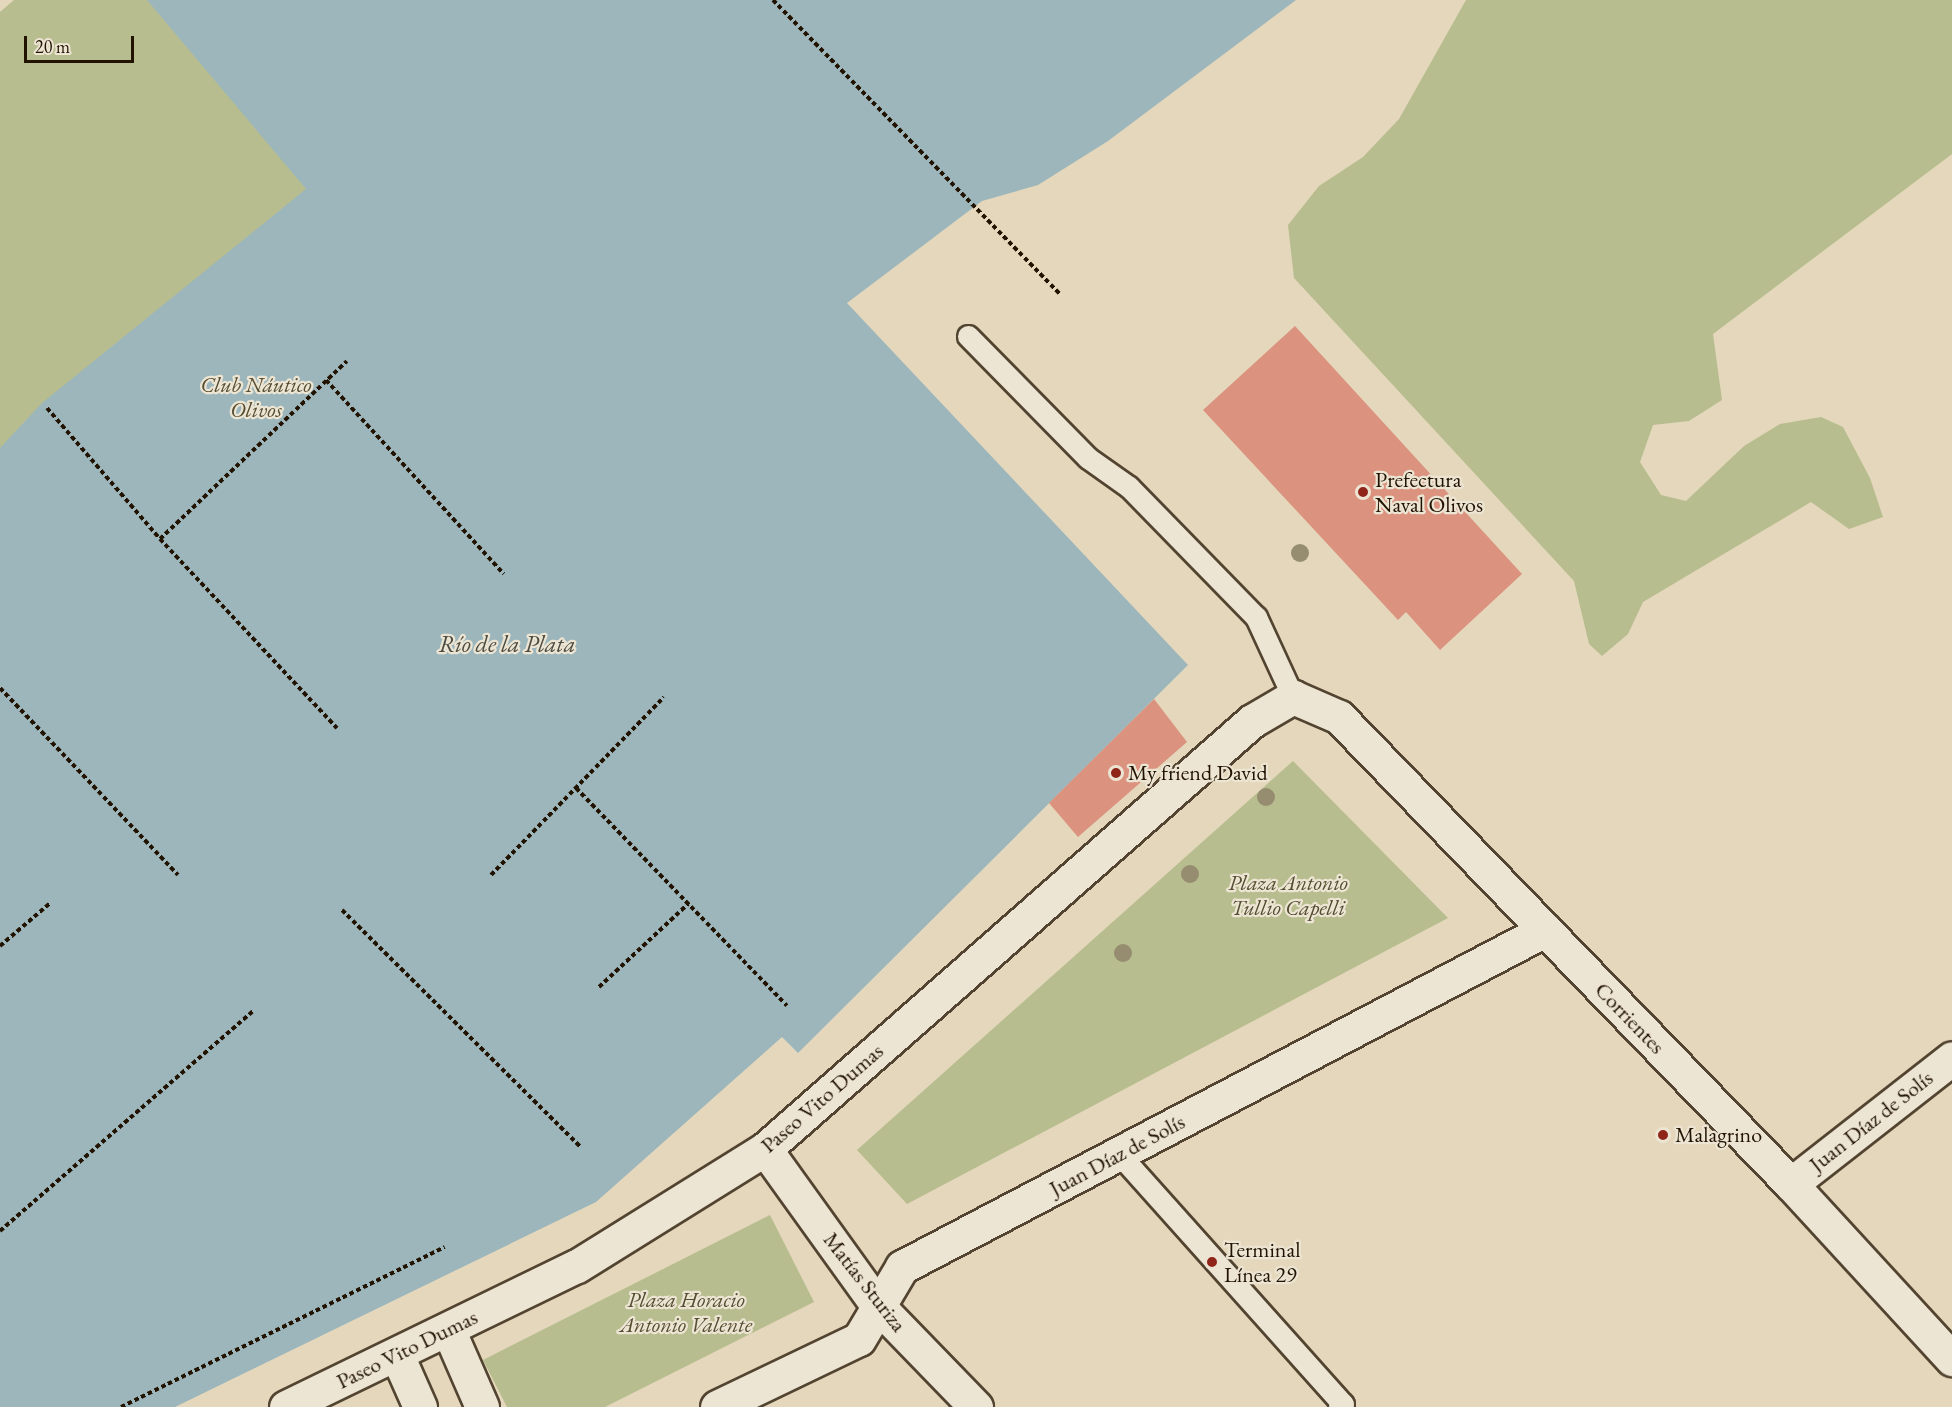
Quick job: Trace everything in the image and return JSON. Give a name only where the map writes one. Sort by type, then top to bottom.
[{"type":"street","name":"Corrientes","points":[[1293,697],[1339,717],[1791,1184],[1952,1359]]},
{"type":"street","name":"Paseo Vito Dumas","points":[[286,1407],[577,1266],[765,1149],[1252,721],[1293,697]]},
{"type":"street","name":"Juan Díaz de Solís","points":[[717,1407],[859,1339],[902,1267],[1120,1155],[1545,930]]},
{"type":"street","name":"Juan Díaz de Solís","points":[[1791,1184],[1952,1058]]},
{"type":"street","name":"Matías Sturiza","points":[[765,1149],[878,1306],[976,1407]]},
{"type":"street","points":[[448,1329],[482,1407]]},
{"type":"street","points":[[397,1354],[420,1407]]},
{"type":"lane","points":[[968,336],[1088,458],[1129,487],[1256,617],[1293,697]]},
{"type":"lane","points":[[1120,1155],[1343,1404],[1339,1407]]},
{"type":"path","points":[[773,0],[1062,295]]},
{"type":"path","points":[[159,539],[347,361]]},
{"type":"path","points":[[326,380],[504,574]]},
{"type":"path","points":[[47,408],[159,539],[337,728]]},
{"type":"path","points":[[0,687],[177,875]]},
{"type":"path","points":[[491,875],[664,697]]},
{"type":"path","points":[[576,788],[787,1006]]},
{"type":"path","points":[[0,946],[49,904]]},
{"type":"path","points":[[598,987],[688,904]]},
{"type":"path","points":[[342,910],[581,1148]]},
{"type":"path","points":[[0,1231],[254,1011]]},
{"type":"path","points":[[121,1407],[445,1247]]},
{"type":"green space","name":"Club Náutico Olivos","points":[[14,0],[240,0],[679,514],[0,479],[0,12]]},
{"type":"green space","points":[[1466,0],[1952,0],[1952,154],[1713,334],[1722,400],[1689,421],[1653,425],[1640,462],[1661,495],[1686,501],[1744,446],[1780,424],[1821,417],[1843,427],[1870,478],[1883,517],[1849,529],[1811,502],[1643,602],[1628,634],[1602,656],[1589,644],[1574,581],[1294,278],[1288,225],[1319,186],[1363,157],[1399,119]]},
{"type":"green space","name":"Plaza Antonio Tullio Capelli","points":[[1293,761],[1448,918],[907,1204],[857,1150]]},
{"type":"green space","name":"Plaza Horacio Antonio Valente","points":[[770,1215],[814,1302],[605,1407],[507,1407],[483,1360]]},
{"type":"water","name":"Río de la Plata","points":[[147,0],[1296,0],[1108,141],[1038,185],[982,201],[847,303],[1188,665],[798,1053],[782,1037],[596,1202],[175,1407],[0,1407],[0,448],[42,403],[306,189]]},
{"type":"building","name":"Prefectura Naval Olivos","points":[[1295,326],[1522,574],[1440,650],[1406,612],[1398,620],[1203,410]]},
{"type":"building","name":"My friend David","points":[[1154,699],[1187,742],[1078,837],[1049,803]]},
{"type":"place","name":"Prefectura Naval Olivos","points":[[1363,492]]},
{"type":"place","name":"My friend David","points":[[1116,773]]},
{"type":"place","name":"Malagrino","points":[[1663,1135]]},
{"type":"place","name":"Terminal Línea 29","points":[[1212,1262]]}]
